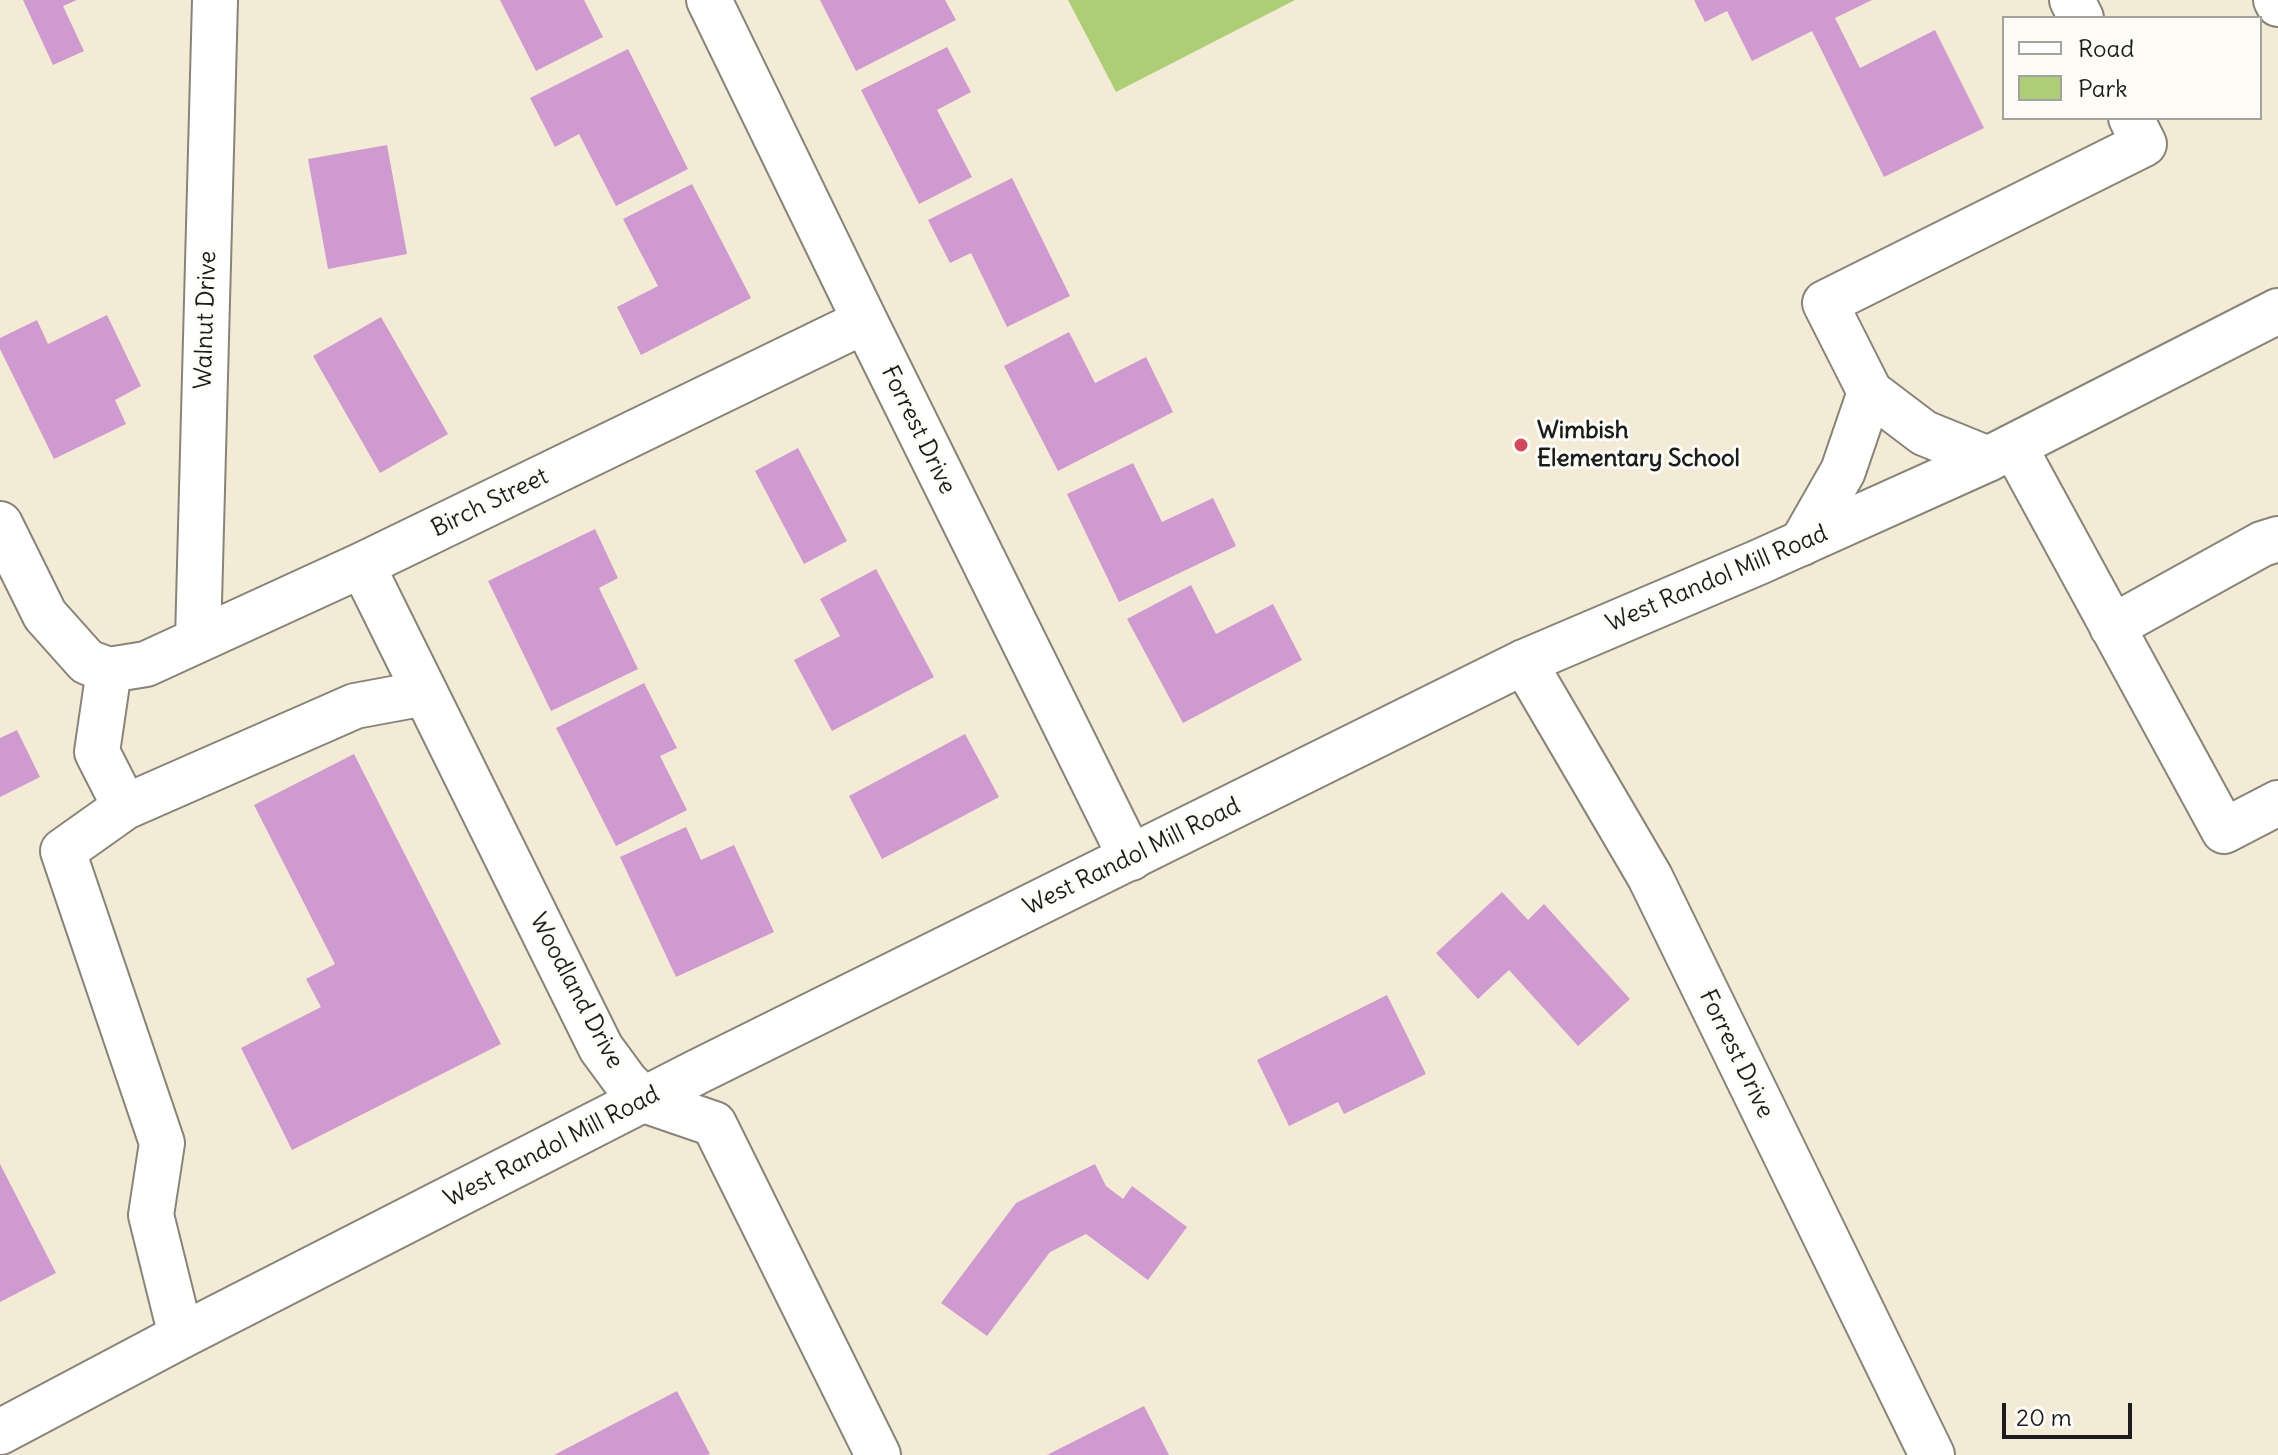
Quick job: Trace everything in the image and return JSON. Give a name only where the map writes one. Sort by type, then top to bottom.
[{"type":"street","name":"Walnut Drive","points":[[198,640],[215,0]]},
{"type":"street","name":"Forrest Drive","points":[[709,0],[1131,858]]},
{"type":"street","points":[[2132,120],[2144,144],[1825,303],[1870,392],[1924,433],[2001,453],[2112,627],[2224,831],[2278,803]]},
{"type":"street","name":"West Randol Mill Road","points":[[0,1432],[644,1100],[1524,662],[1802,543],[2001,453],[2278,311]]},
{"type":"street","name":"Birch Street","points":[[109,670],[146,664],[362,565],[865,321]]},
{"type":"street","points":[[1802,543],[1843,471],[1870,392]]},
{"type":"street","points":[[0,524],[45,615],[87,662],[109,670],[97,752],[125,807]]},
{"type":"street","points":[[2112,627],[2262,544],[2278,539]]},
{"type":"street","name":"Woodland Drive","points":[[362,565],[601,1048],[626,1082],[644,1100],[714,1124],[878,1455]]},
{"type":"street","name":"Forrest Drive","points":[[1524,662],[1650,877],[1932,1455]]},
{"type":"street","points":[[181,1336],[151,1215],[162,1143],[63,851],[125,807],[355,706],[425,693]]},
{"type":"green space","points":[[1068,0],[1295,0],[1116,92]]},
{"type":"building","points":[[23,0],[77,0],[63,6],[84,51],[53,65]]},
{"type":"building","points":[[500,0],[584,0],[603,37],[536,71]]},
{"type":"building","points":[[820,0],[945,0],[956,20],[856,71]]},
{"type":"building","points":[[1694,0],[1872,0],[1835,18],[1860,68],[1935,30],[1984,128],[1884,177],[1812,31],[1752,61],[1727,11],[1705,22]]},
{"type":"building","points":[[947,47],[971,92],[937,110],[972,177],[919,204],[861,90]]},
{"type":"building","points":[[628,49],[688,169],[616,206],[579,134],[555,147],[530,98]]},
{"type":"building","points":[[387,145],[407,254],[328,269],[308,159]]},
{"type":"building","points":[[1012,178],[1070,296],[1007,327],[971,253],[950,263],[928,220]]},
{"type":"building","points":[[692,184],[751,298],[641,355],[617,307],[658,286],[623,219]]},
{"type":"building","points":[[107,315],[141,386],[115,400],[126,424],[54,459],[0,349],[0,338],[37,320],[48,344]]},
{"type":"building","points":[[381,317],[448,434],[380,473],[313,356]]},
{"type":"building","points":[[1069,332],[1095,383],[1146,357],[1173,412],[1058,471],[1004,366]]},
{"type":"building","points":[[798,448],[847,541],[804,564],[755,471]]},
{"type":"building","points":[[1133,463],[1162,522],[1213,498],[1236,546],[1119,602],[1067,494]]},
{"type":"building","points":[[595,529],[618,578],[599,588],[638,669],[551,711],[488,581]]},
{"type":"building","points":[[876,569],[934,677],[832,731],[794,660],[840,636],[820,599]]},
{"type":"building","points":[[1191,585],[1216,634],[1273,604],[1302,660],[1183,723],[1127,619]]},
{"type":"building","points":[[644,683],[677,748],[660,756],[687,810],[616,846],[556,728]]},
{"type":"building","points":[[17,730],[40,777],[0,797],[0,738]]},
{"type":"building","points":[[965,734],[999,797],[882,859],[849,796]]},
{"type":"building","points":[[354,754],[501,1044],[292,1150],[241,1048],[321,1007],[306,979],[335,964],[254,805]]},
{"type":"building","points":[[686,827],[701,860],[734,845],[774,932],[676,977],[620,857]]},
{"type":"building","points":[[1502,892],[1528,920],[1544,904],[1630,999],[1578,1046],[1509,970],[1478,999],[1436,953]]},
{"type":"building","points":[[1387,995],[1426,1074],[1344,1114],[1338,1102],[1289,1126],[1257,1060]]},
{"type":"building","points":[[0,1164],[56,1273],[0,1302]]},
{"type":"building","points":[[1095,1164],[1106,1186],[1123,1199],[1132,1186],[1187,1227],[1148,1280],[1086,1234],[1050,1252],[987,1336],[941,1303],[1016,1203]]},
{"type":"building","points":[[677,1391],[710,1454],[554,1455]]},
{"type":"building","points":[[1144,1406],[1169,1455],[1047,1455]]},
{"type":"place","name":"Wimbish Elementary School","points":[[1521,445]]}]
